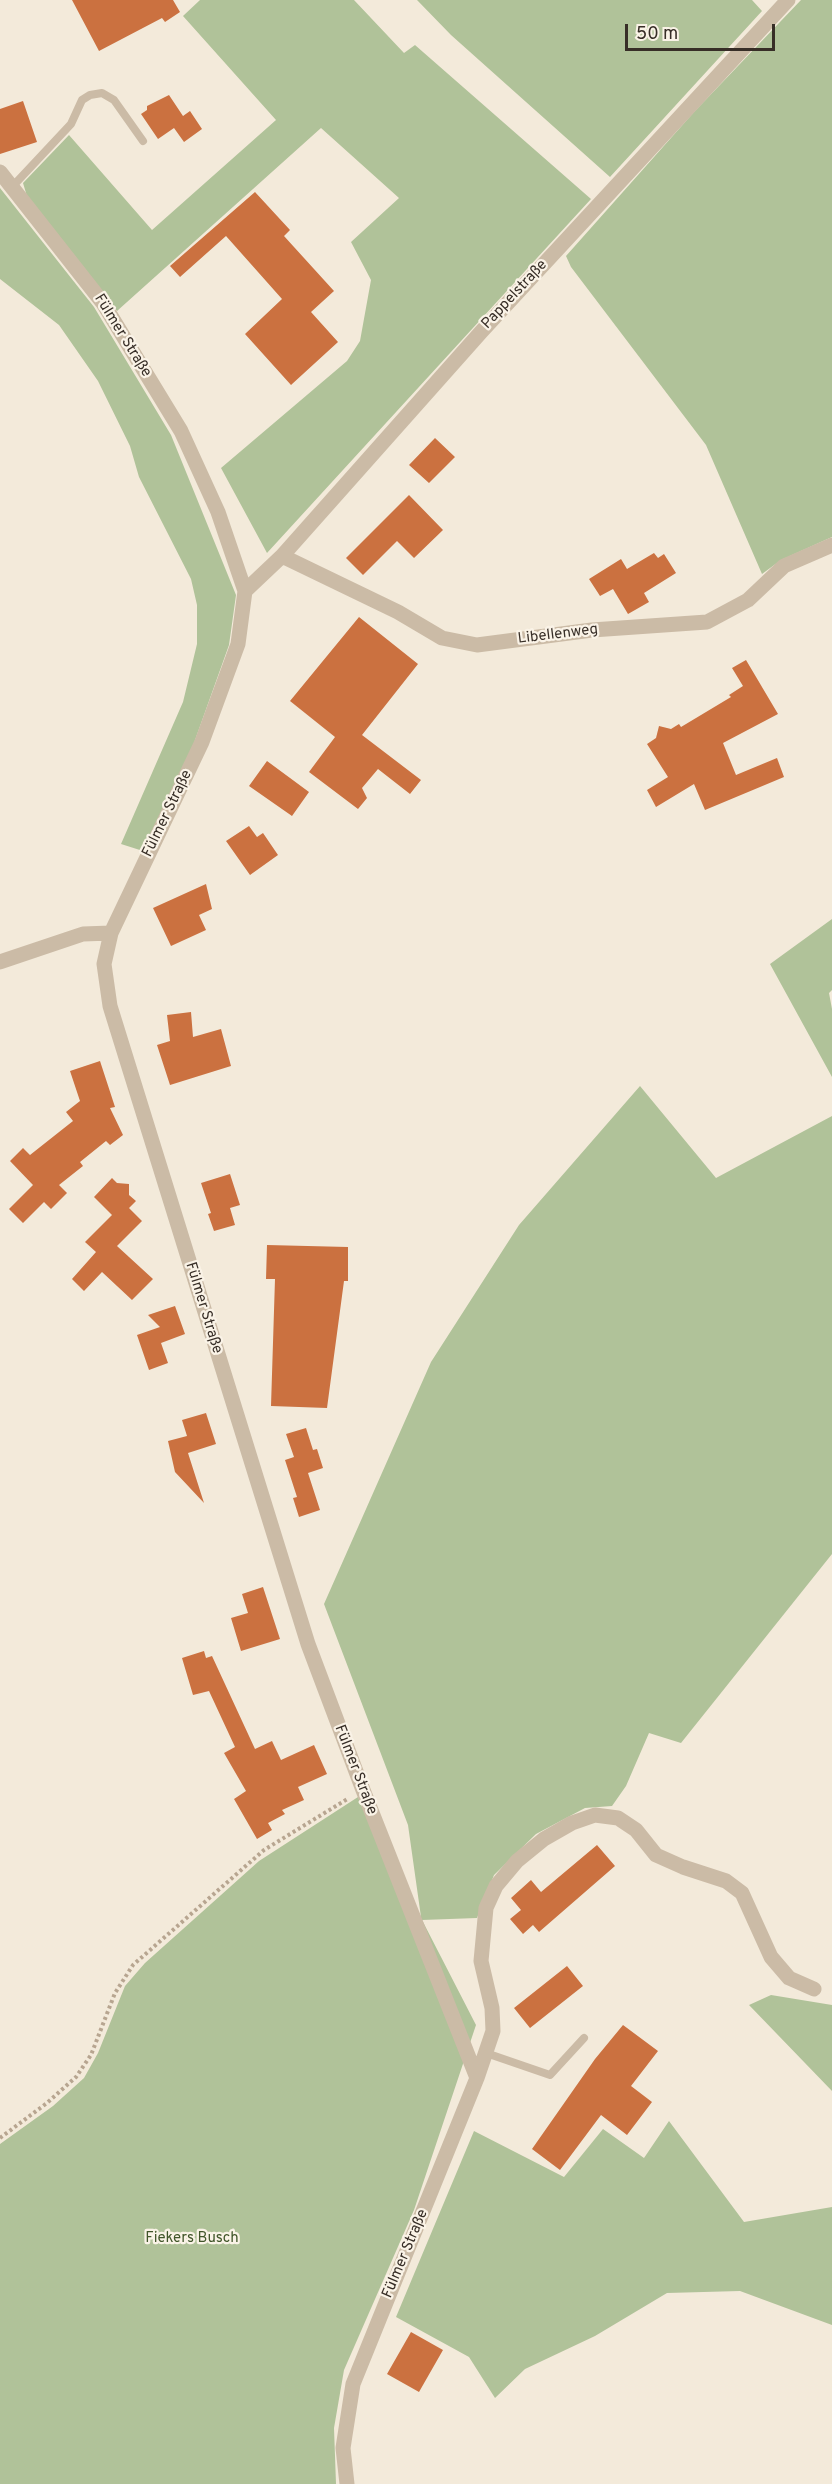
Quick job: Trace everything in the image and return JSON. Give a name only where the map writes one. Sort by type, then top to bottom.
[{"type":"street","name":"Pappelstraße","points":[[245,591],[282,556],[481,332],[788,0]]},
{"type":"street","name":"Fülmer Straße","points":[[0,172],[103,303],[181,431],[218,512],[245,591],[237,644],[202,742],[111,933],[104,964],[110,1006],[308,1644],[477,2078],[352,2384],[343,2448],[347,2484]]},
{"type":"street","name":"Libellenweg","points":[[282,556],[398,612],[442,638],[477,645],[592,630],[707,622],[748,600],[784,566],[832,545]]},
{"type":"street","points":[[0,962],[83,934],[111,933]]},
{"type":"street","points":[[477,2078],[493,2031],[492,2008],[481,1961],[486,1908],[496,1886],[517,1861],[562,1828],[595,1815],[618,1818],[636,1830],[656,1855],[683,1867],[726,1881],[742,1893],[771,1957],[789,1978],[814,1989]]},
{"type":"lane","points":[[12,187],[71,124],[82,100],[90,95],[102,93],[114,100],[143,141]]},
{"type":"lane","points":[[486,2053],[550,2075],[584,2038]]},
{"type":"path","points":[[0,2138],[47,2103],[76,2077],[91,2055],[115,1993],[134,1965],[264,1850],[363,1790]]},
{"type":"green space","points":[[200,0],[354,0],[404,53],[415,45],[591,199],[267,553],[221,468],[347,361],[360,341],[371,280],[351,242],[399,198],[321,128],[117,311],[29,203],[23,183],[69,135],[152,230],[276,120],[183,16]]},
{"type":"green space","points":[[417,0],[752,0],[762,11],[610,177],[451,35]]},
{"type":"green space","points":[[801,0],[832,0],[832,537],[781,560],[762,574],[706,445],[571,267],[566,256],[694,112]]},
{"type":"green space","points":[[0,188],[94,307],[171,435],[236,595],[229,645],[194,743],[143,851],[121,844],[183,702],[197,644],[197,605],[191,579],[139,477],[130,446],[98,381],[59,325],[0,279]]},
{"type":"green space","points":[[832,919],[832,990],[829,993],[832,1009],[832,1077],[770,964]]},
{"type":"green space","name":"Fiekers Busch","points":[[640,1086],[716,1178],[832,1116],[832,1554],[681,1743],[649,1733],[626,1786],[612,1806],[585,1808],[536,1834],[494,1875],[477,1918],[422,1920],[476,2025],[414,2210],[344,2370],[334,2428],[336,2484],[0,2484],[0,2144],[53,2106],[84,2078],[98,2053],[125,1986],[145,1963],[259,1861],[358,1797],[421,1917],[408,1825],[324,1604],[431,1362],[519,1225]]},
{"type":"green space","points":[[771,1995],[832,2005],[832,2091],[749,2005]]},
{"type":"green space","points":[[669,2121],[744,2222],[832,2207],[832,2325],[740,2291],[667,2293],[595,2336],[525,2369],[495,2398],[469,2357],[396,2317],[474,2131],[564,2177],[603,2129],[644,2158]]},
{"type":"building","points":[[72,0],[173,0],[180,12],[165,22],[162,18],[99,51]]},
{"type":"building","points":[[169,95],[183,116],[190,111],[202,129],[184,142],[174,128],[158,139],[141,114],[147,110],[147,106]]},
{"type":"building","points":[[23,101],[37,142],[0,154],[0,109]]},
{"type":"building","points":[[255,192],[290,230],[284,236],[334,291],[311,312],[338,342],[291,385],[245,334],[282,299],[226,236],[180,277],[170,266]]},
{"type":"building","points":[[435,438],[455,457],[429,483],[409,465]]},
{"type":"building","points":[[409,495],[443,530],[414,558],[397,541],[363,575],[346,558]]},
{"type":"building","points":[[654,553],[658,558],[664,554],[676,573],[644,593],[649,602],[628,614],[613,589],[600,596],[589,579],[621,559],[627,569]]},
{"type":"building","points":[[359,617],[418,664],[362,735],[421,780],[410,794],[378,769],[362,788],[367,798],[358,809],[309,772],[335,737],[290,701]]},
{"type":"building","points":[[746,660],[778,714],[723,743],[736,775],[777,758],[784,777],[705,810],[694,784],[656,807],[647,790],[668,777],[647,744],[656,738],[659,726],[671,729],[679,724],[681,727],[731,697],[729,695],[743,686],[732,668]]},
{"type":"building","points":[[267,761],[309,792],[292,816],[249,786]]},
{"type":"building","points":[[249,826],[257,837],[263,833],[278,855],[250,875],[226,841]]},
{"type":"building","points":[[206,884],[212,909],[199,915],[206,930],[171,946],[153,908]]},
{"type":"building","points":[[191,1012],[193,1037],[221,1029],[231,1066],[170,1085],[157,1045],[170,1041],[167,1015]]},
{"type":"building","points":[[100,1061],[115,1107],[110,1108],[123,1135],[110,1145],[106,1141],[80,1162],[83,1166],[59,1185],[67,1193],[51,1209],[44,1202],[23,1223],[9,1209],[33,1185],[10,1161],[23,1148],[30,1155],[73,1121],[66,1112],[80,1101],[70,1071]]},
{"type":"building","points":[[230,1174],[240,1205],[230,1208],[235,1225],[214,1231],[208,1214],[211,1213],[201,1183]]},
{"type":"building","points":[[112,1178],[117,1183],[129,1184],[129,1195],[136,1201],[129,1208],[142,1221],[117,1246],[153,1279],[132,1300],[102,1272],[84,1291],[72,1279],[96,1252],[85,1242],[112,1215],[94,1197]]},
{"type":"building","points":[[267,1245],[348,1247],[348,1281],[344,1281],[327,1408],[271,1406],[275,1279],[266,1279]]},
{"type":"building","points":[[175,1306],[185,1334],[161,1343],[168,1363],[149,1370],[137,1335],[160,1327],[148,1315]]},
{"type":"building","points":[[206,1413],[216,1444],[188,1453],[204,1503],[175,1472],[168,1441],[187,1436],[182,1420]]},
{"type":"building","points":[[306,1428],[313,1450],[317,1449],[323,1468],[308,1473],[320,1510],[299,1517],[293,1498],[297,1497],[285,1460],[294,1457],[286,1434]]},
{"type":"building","points":[[263,1587],[280,1639],[241,1651],[231,1618],[248,1613],[242,1594]]},
{"type":"building","points":[[204,1651],[206,1658],[212,1656],[255,1749],[272,1741],[281,1760],[314,1745],[327,1774],[298,1787],[304,1800],[282,1810],[285,1814],[268,1823],[272,1830],[257,1839],[234,1799],[246,1791],[224,1753],[235,1747],[209,1691],[193,1695],[182,1658]]},
{"type":"building","points":[[597,1845],[615,1866],[539,1932],[533,1925],[523,1934],[510,1919],[521,1910],[511,1898],[531,1880],[541,1892]]},
{"type":"building","points":[[567,1966],[583,1986],[530,2028],[514,2008]]},
{"type":"building","points":[[623,2025],[658,2051],[631,2086],[652,2102],[627,2135],[601,2115],[560,2170],[532,2149],[595,2059]]},
{"type":"building","points":[[411,2332],[443,2350],[419,2392],[387,2374]]}]
